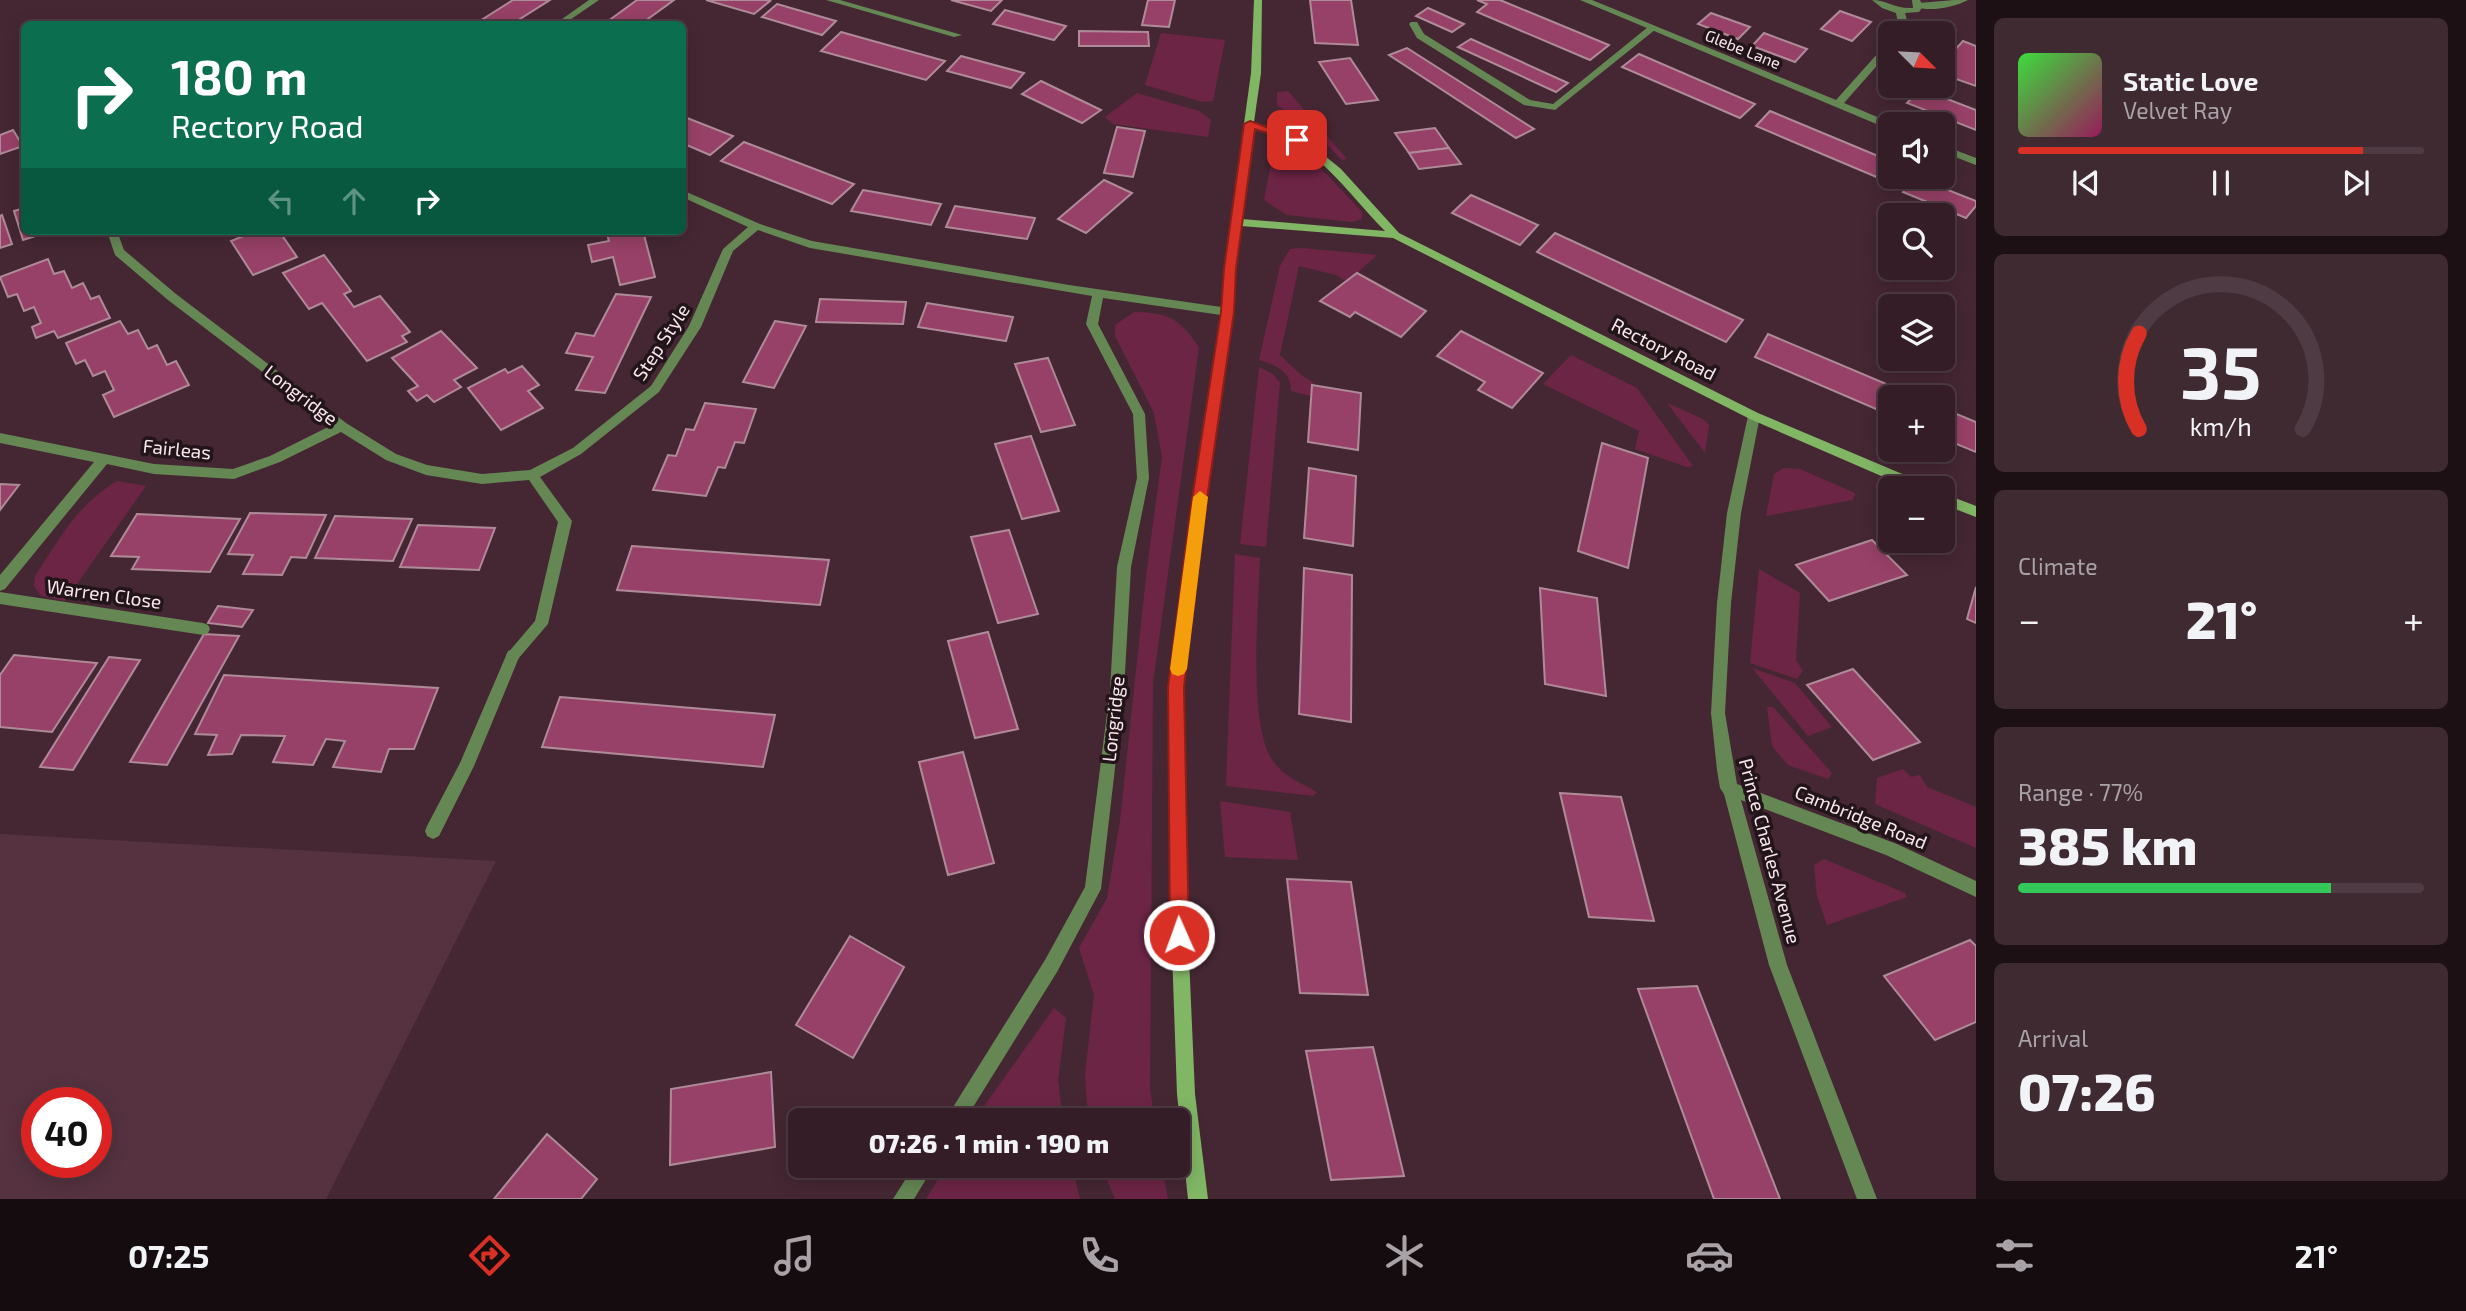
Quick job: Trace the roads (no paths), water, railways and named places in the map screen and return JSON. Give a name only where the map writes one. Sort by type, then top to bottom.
[{"type":"street","points":[[564,21],[595,0]]},
{"type":"street","points":[[830,0],[957,36]]},
{"type":"street","points":[[1198,1199],[1186,1094],[1177,866],[1176,687],[1228,312],[1230,269],[1256,73],[1258,0]]},
{"type":"street","name":"Glebe Lane","points":[[1584,0],[1878,121]]},
{"type":"street","points":[[1876,0],[1885,7],[1900,12],[1916,10],[1917,3],[1945,5],[1964,0]]},
{"type":"street","points":[[1900,12],[1902,21]]},
{"type":"street","points":[[1414,24],[1420,36],[1527,103],[1555,107],[1651,29]]},
{"type":"street","points":[[1838,103],[1878,58]]},
{"type":"street","name":"Rectory Road","points":[[1250,124],[1297,140],[1318,155],[1346,181],[1373,215],[1395,235],[1754,416],[1893,476]]},
{"type":"street","points":[[1955,153],[1976,162]]},
{"type":"street","points":[[686,195],[755,226],[810,244],[1098,293],[1228,312]]},
{"type":"street","name":"Rectory Road","points":[[1238,222],[1395,235]]},
{"type":"street","name":"Step Style","points":[[532,475],[576,451],[655,389],[695,327],[728,249],[755,226]]},
{"type":"street","name":"Longridge","points":[[113,235],[119,252],[163,290],[342,426],[391,457],[426,470],[482,479],[532,475]]},
{"type":"street","name":"Longridge","points":[[962,1108],[1051,966],[1093,890],[1117,690],[1124,567],[1143,478],[1139,414],[1092,324],[1098,293]]},
{"type":"street","name":"Prince Charles Avenue","points":[[1754,416],[1734,513],[1724,603],[1718,713],[1728,788],[1778,965],[1867,1199]]},
{"type":"street","name":"Fairleas","points":[[0,438],[154,469],[234,474],[275,459],[342,426]]},
{"type":"street","points":[[0,585],[105,458]]},
{"type":"street","points":[[433,831],[466,766],[513,656],[541,624],[565,521],[532,475]]},
{"type":"street","points":[[1955,503],[1976,512]]},
{"type":"street","name":"Warren Close","points":[[0,598],[202,629]]},
{"type":"street","name":"Cambridge Road","points":[[1728,788],[1891,849],[1976,889]]},
{"type":"street","points":[[903,1199],[917,1178]]}]
